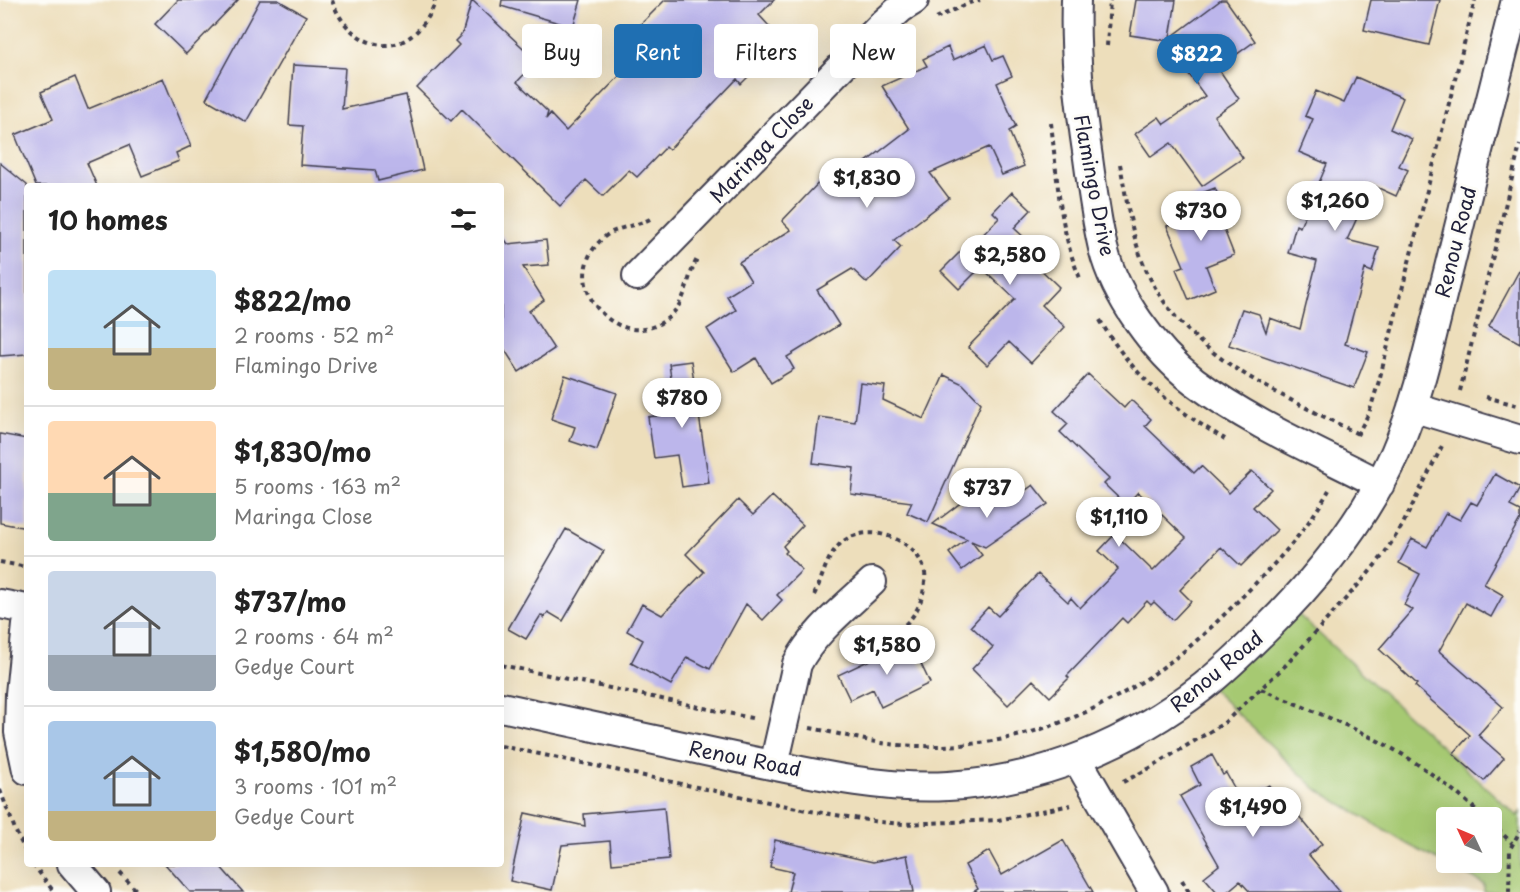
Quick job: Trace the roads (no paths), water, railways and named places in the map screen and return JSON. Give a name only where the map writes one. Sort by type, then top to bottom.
[{"type":"street","name":"Maringa Close","points":[[637,276],[882,25],[914,0]]},
{"type":"street","name":"Flamingo Drive","points":[[1076,0],[1076,64],[1096,212],[1103,249],[1132,310],[1150,337],[1192,380],[1256,420],[1380,484]]},
{"type":"street","name":"Renou Road","points":[[504,708],[774,765],[905,786],[948,786],[1000,779],[1077,759],[1121,740],[1182,703],[1221,671],[1289,606],[1358,521],[1380,484],[1412,407],[1516,0]]},
{"type":"street","points":[[1412,407],[1520,440]]},
{"type":"street","points":[[774,765],[797,664],[813,638],[872,582]]},
{"type":"street","points":[[0,604],[24,608]]},
{"type":"street","points":[[24,655],[19,732],[24,756]]},
{"type":"street","points":[[1077,759],[1154,892]]},
{"type":"street","points":[[75,867],[96,892]]}]
